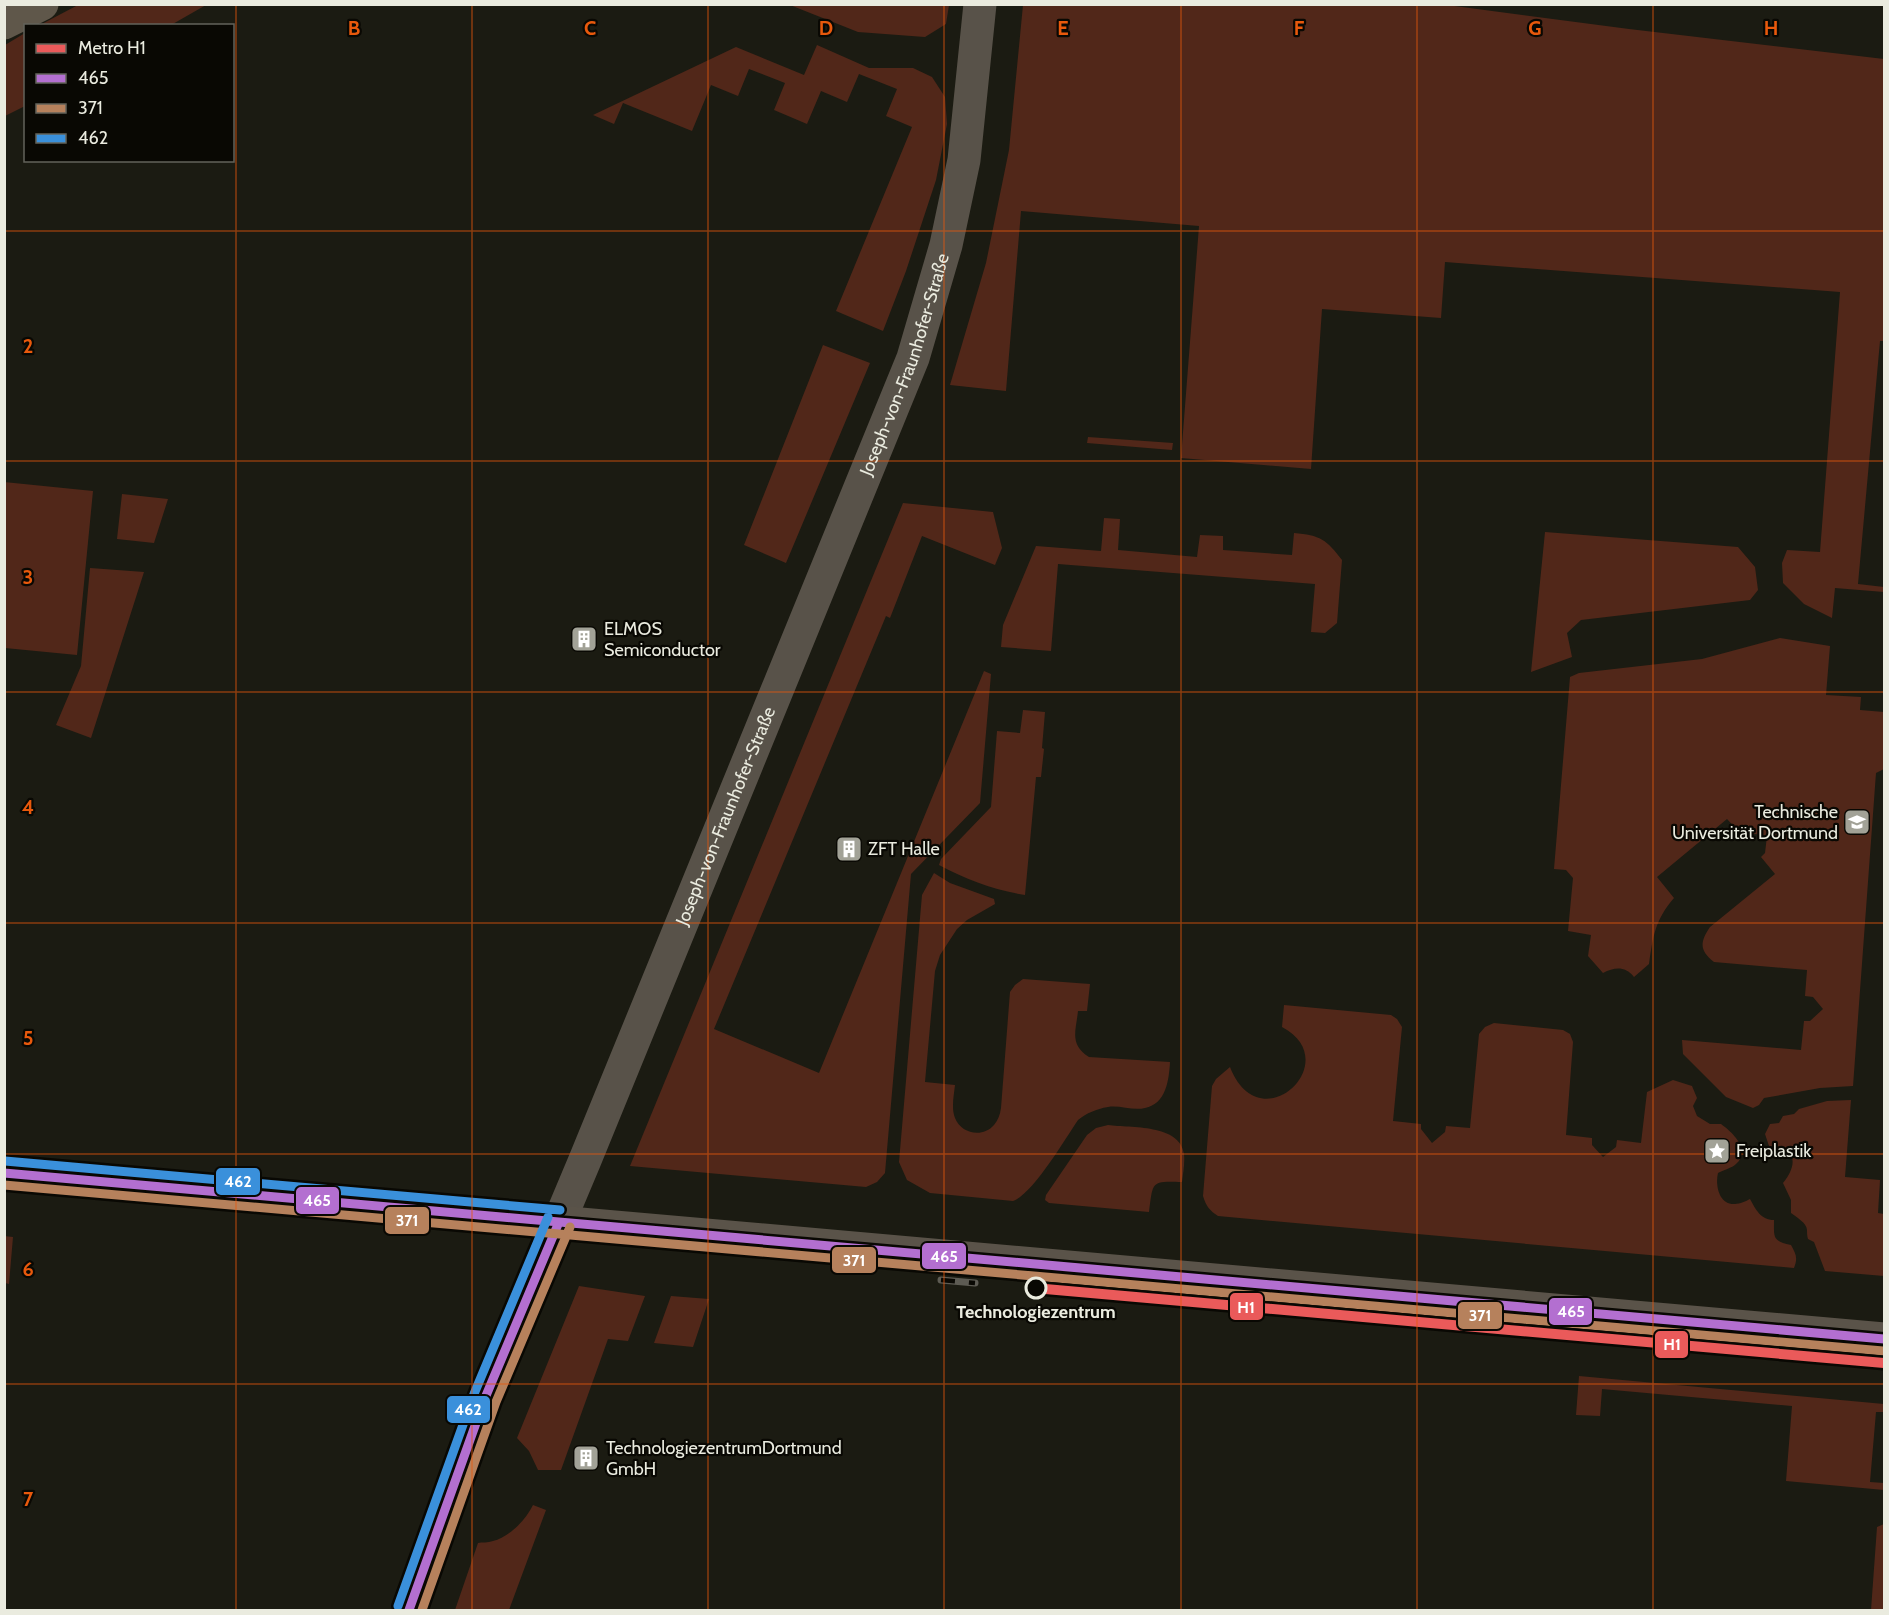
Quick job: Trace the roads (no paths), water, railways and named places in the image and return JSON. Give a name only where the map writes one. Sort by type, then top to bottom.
[{"type":"highway","points":[[4,22],[42,4]]},
{"type":"street","name":"Joseph-von-Fraunhofer-Straße","points":[[409,1611],[485,1398],[913,358],[946,245],[964,160],[980,4]]},
{"type":"street","points":[[4,1173],[1884,1339]]},
{"type":"railway","points":[[941,1280],[975,1283]]},
{"type":"metro line","name":"H1","points":[[1034,1288],[1884,1363]]},
{"type":"place","name":"ELMOS Semiconductor","points":[[584,639]]},
{"type":"place","name":"Technische Universität Dortmund","points":[[1857,822]]},
{"type":"place","name":"ZFT Halle","points":[[849,849]]},
{"type":"place","name":"Freiplastik","points":[[1717,1151]]},
{"type":"place","name":"Technologiezentrum","points":[[1036,1288]]},
{"type":"place","name":"TechnologiezentrumDortmund GmbH","points":[[586,1458]]}]
